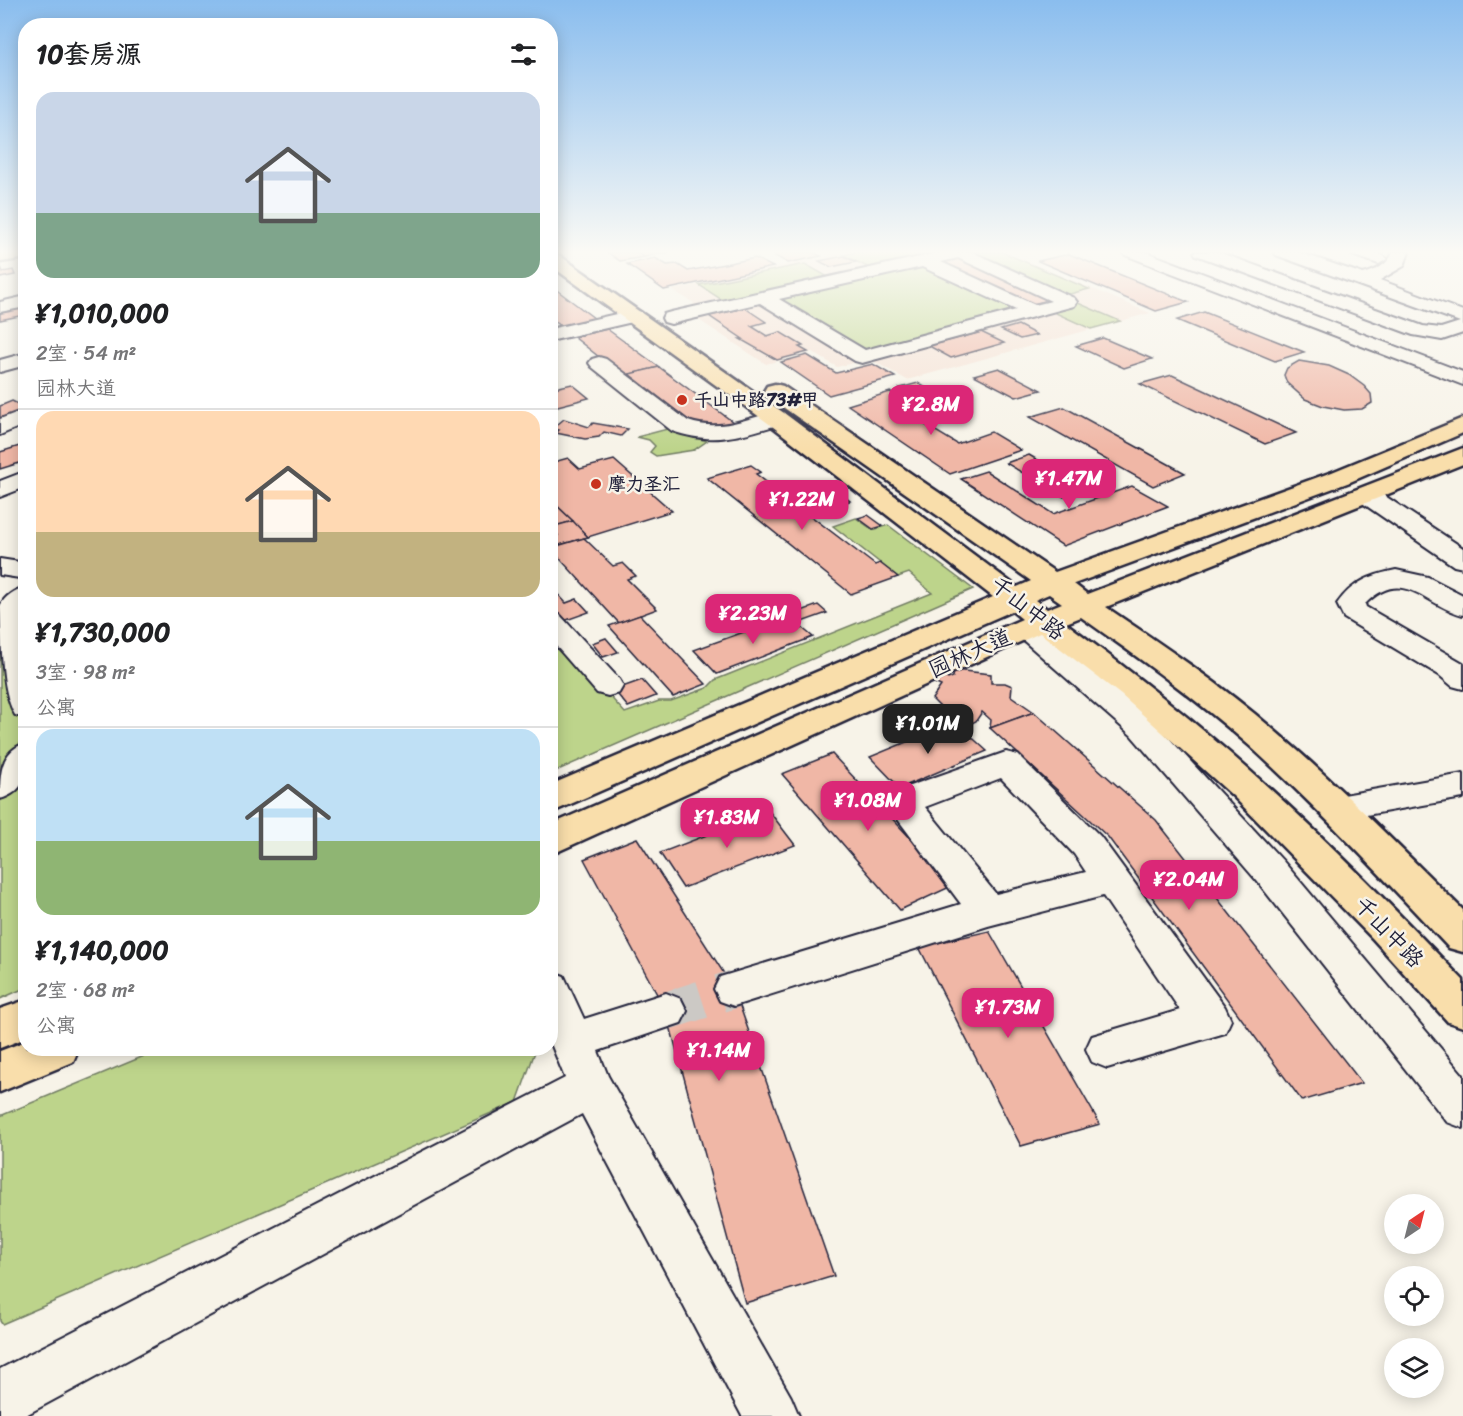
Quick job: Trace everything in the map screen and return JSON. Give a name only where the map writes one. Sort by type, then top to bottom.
[{"type":"main road","name":"千山中路","points":[[637,318],[776,418],[1028,616],[1132,688],[1246,787],[1387,928],[1463,1009]]},
{"type":"main road","name":"千山中路","points":[[671,318],[1185,675],[1262,738],[1338,808],[1463,936]]},
{"type":"main road","name":"园林大道","points":[[558,838],[1028,616],[1051,583],[1341,477],[1463,425]]},
{"type":"main road","name":"园林大道","points":[[558,797],[1028,616],[1083,605],[1367,495],[1463,454]]},
{"type":"main road","points":[[0,1029],[18,1021]]},
{"type":"main road","points":[[0,1072],[38,1056]]},
{"type":"street","points":[[558,333],[625,318]]},
{"type":"street","points":[[797,318],[862,357],[1012,318]]},
{"type":"street","points":[[1303,318],[1463,379]]},
{"type":"street","points":[[1384,318],[1420,331],[1442,334],[1463,327]]},
{"type":"street","points":[[0,366],[18,361]]},
{"type":"street","points":[[599,363],[680,426],[693,431],[707,435],[719,434],[776,418]]},
{"type":"street","points":[[0,428],[18,419]]},
{"type":"street","points":[[0,490],[18,482]]},
{"type":"street","points":[[1367,495],[1463,560]]},
{"type":"street","points":[[1463,607],[1405,577],[1386,578],[1358,594],[1351,604],[1354,612],[1450,668],[1463,679]]},
{"type":"street","points":[[14,699],[14,605],[18,580]]},
{"type":"street","points":[[1028,616],[1142,728],[1269,871],[1463,1108]]},
{"type":"street","points":[[558,630],[608,686]]},
{"type":"street","points":[[988,911],[902,802],[1006,763],[1087,844],[1210,1020],[1107,1049]]},
{"type":"street","points":[[0,787],[18,765]]},
{"type":"street","points":[[1338,808],[1463,786]]},
{"type":"street","points":[[734,988],[988,911],[1112,880]]},
{"type":"street","points":[[558,1007],[591,1087],[772,1416]]},
{"type":"street","points":[[572,1041],[666,1011]]},
{"type":"street","points":[[0,1401],[15,1390],[591,1087]]},
{"type":"shaded area","points":[[696,318],[1132,318],[907,380],[870,359],[837,367],[812,352],[766,364]]},
{"type":"green space","points":[[801,318],[995,318],[860,354]]},
{"type":"green space","points":[[1067,318],[1113,318],[1120,321],[1091,329]]},
{"type":"green space","points":[[671,428],[684,435],[707,441],[694,450],[656,456],[650,452],[655,446],[649,440],[637,437]]},
{"type":"green space","points":[[856,518],[873,530],[888,525],[973,589],[558,770],[558,639],[625,713],[659,701],[671,701],[707,688],[715,680],[932,593],[909,573],[898,577],[833,526]]},
{"type":"green space","points":[[18,600],[18,991],[0,999],[0,606]]},
{"type":"green space","points":[[144,1056],[533,1056],[517,1102],[2,1324],[0,1321],[0,1116]]},
{"type":"building","points":[[558,318],[594,318],[598,321],[564,328],[558,324]]},
{"type":"building","points":[[712,318],[760,318],[766,322],[751,326],[767,336],[780,332],[803,346],[799,347],[808,352],[777,360],[740,339],[743,339]]},
{"type":"building","points":[[1219,318],[1304,352],[1275,361],[1177,320]]},
{"type":"building","points":[[1018,325],[1037,335],[1020,339],[1001,330]]},
{"type":"building","points":[[607,329],[659,367],[623,376],[574,337]]},
{"type":"building","points":[[981,332],[1004,343],[951,358],[929,346]]},
{"type":"building","points":[[1103,338],[1152,359],[1124,368],[1076,346]]},
{"type":"building","points":[[807,355],[836,373],[873,364],[895,377],[829,395],[781,362]]},
{"type":"building","points":[[1299,361],[1329,366],[1349,375],[1371,394],[1372,403],[1362,409],[1344,410],[1323,406],[1305,399],[1287,383],[1284,375],[1287,368]]},
{"type":"building","name":"千山中路73#甲","points":[[659,367],[737,425],[705,433],[629,374]]},
{"type":"building","points":[[999,368],[1041,390],[1016,397],[974,375]]},
{"type":"building","points":[[1172,375],[1296,433],[1265,444],[1140,384]]},
{"type":"building","points":[[918,383],[939,396],[922,401],[900,388]]},
{"type":"building","points":[[572,384],[589,398],[558,406],[558,387]]},
{"type":"building","points":[[890,392],[913,406],[901,410],[957,444],[991,432],[1021,450],[950,474],[848,405]]},
{"type":"building","points":[[12,401],[18,404],[18,415],[0,421],[0,406]]},
{"type":"building","points":[[1064,407],[1185,473],[1153,486],[1030,417]]},
{"type":"building","points":[[564,419],[589,427],[593,423],[628,429],[621,436],[604,432],[599,437],[585,439],[558,433],[558,424]]},
{"type":"building","points":[[18,446],[18,463],[0,469],[0,452]]},
{"type":"building","points":[[1029,455],[1088,489],[1064,497],[1006,463]]},
{"type":"building","name":"摩力圣汇","points":[[568,458],[580,469],[614,460],[672,511],[588,537],[558,507],[558,461]]},
{"type":"building","points":[[751,465],[761,472],[756,474],[875,565],[880,563],[898,577],[851,594],[707,478]]},
{"type":"building","points":[[986,471],[1053,514],[1132,486],[1168,506],[1063,546],[961,479]]},
{"type":"building","points":[[837,490],[850,501],[840,504],[827,493]]},
{"type":"building","points":[[558,507],[573,521],[558,526]]},
{"type":"building","points":[[868,515],[883,526],[873,529],[858,518]]},
{"type":"building","points":[[573,521],[588,537],[558,545],[558,525]]},
{"type":"building","points":[[584,538],[613,566],[623,563],[636,576],[627,579],[657,609],[619,623],[558,557],[558,546]]},
{"type":"building","points":[[558,594],[566,603],[577,599],[589,612],[561,622],[558,619]]},
{"type":"building","points":[[818,605],[827,613],[799,623],[790,615]]},
{"type":"building","points":[[640,615],[706,684],[673,697],[609,626]]},
{"type":"building","points":[[788,616],[813,637],[717,674],[694,650]]},
{"type":"building","points":[[606,638],[618,652],[603,657],[592,643]]},
{"type":"building","points":[[954,670],[991,674],[991,683],[1005,683],[1012,686],[1011,696],[1034,712],[990,728],[991,720],[982,712],[976,721],[961,728],[932,699],[941,686],[930,678],[943,676],[948,679],[953,677]]},
{"type":"building","points":[[642,680],[656,696],[628,707],[614,690]]},
{"type":"building","points":[[1034,712],[1156,820],[1362,1083],[1302,1101],[1108,837],[990,728]]},
{"type":"building","points":[[955,722],[987,751],[900,788],[870,757]]},
{"type":"building","points":[[832,754],[954,885],[900,910],[782,774]]},
{"type":"building","points":[[769,811],[795,845],[683,888],[660,853]]},
{"type":"building","points":[[637,838],[734,989],[834,1276],[745,1303],[666,1011],[584,859]]},
{"type":"building","points":[[989,931],[1100,1124],[1021,1146],[919,947]]},
{"type":"tunnel","points":[[666,1011],[734,989]]},
{"type":"place","name":"千山中路73#甲","points":[[682,400]]},
{"type":"place","name":"摩力圣汇","points":[[596,484]]}]
